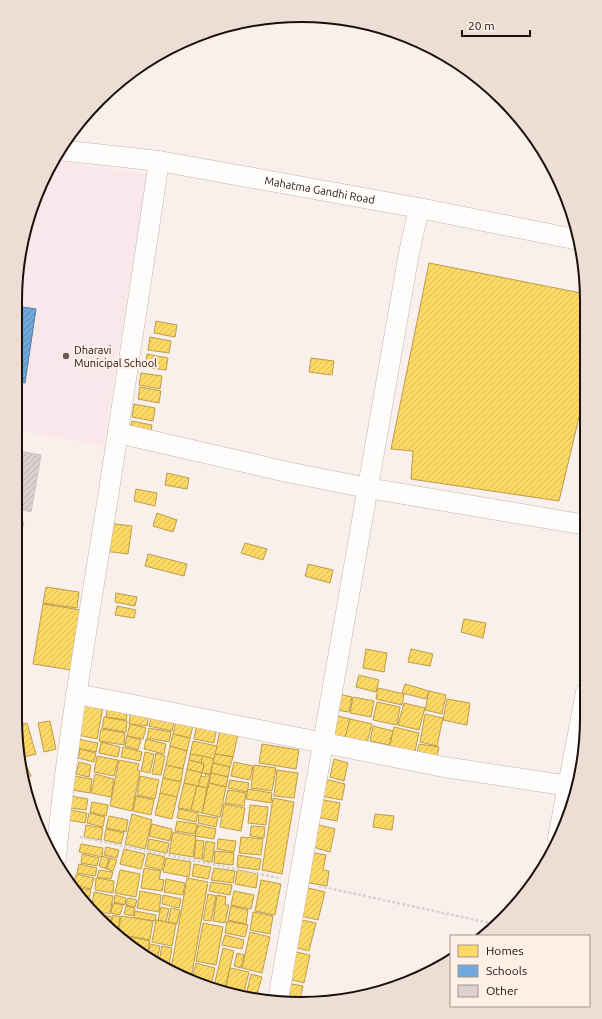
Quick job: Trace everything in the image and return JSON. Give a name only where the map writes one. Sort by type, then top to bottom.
[{"type":"street","name":"Mahatma Gandhi Road","points":[[66,151],[159,161],[419,208],[573,239]]},
{"type":"street","points":[[56,853],[76,694],[118,433],[159,161]]},
{"type":"street","points":[[279,996],[409,253],[419,208]]},
{"type":"street","points":[[118,433],[287,472],[368,488],[580,523]]},
{"type":"street","points":[[76,694],[444,767],[571,786]]},
{"type":"street","points":[[573,779],[579,741]]},
{"type":"shaded area","name":"Dharavi Municipal School","points":[[59,162],[147,174],[103,446],[22,431],[22,301],[24,265],[27,247],[37,211],[43,194]]},
{"type":"building: Homes","points":[[429,263],[580,293],[580,413],[559,501],[411,479],[413,451],[391,449]]},
{"type":"building: Homes","points":[[156,321],[177,325],[175,337],[154,333]]},
{"type":"building: Homes","points":[[150,337],[171,341],[169,353],[148,350]]},
{"type":"building: Homes","points":[[147,354],[168,358],[166,370],[145,367]]},
{"type":"building: Homes","points":[[311,358],[334,361],[332,375],[309,372]]},
{"type":"building: Homes","points":[[141,373],[162,376],[160,389],[139,385]]},
{"type":"building: Homes","points":[[140,387],[161,391],[159,403],[138,399]]},
{"type":"building: Homes","points":[[134,404],[155,408],[153,421],[132,417]]},
{"type":"building: Homes","points":[[132,421],[152,425],[150,437],[129,433]]},
{"type":"building: Homes","points":[[167,473],[189,478],[187,489],[165,485]]},
{"type":"building: Homes","points":[[136,489],[157,493],[155,506],[134,501]]},
{"type":"building: Homes","points":[[157,513],[177,520],[173,532],[153,526]]},
{"type":"building: Homes","points":[[108,523],[132,526],[128,554],[104,551]]},
{"type":"building: Homes","points":[[245,543],[267,549],[263,560],[241,553]]},
{"type":"building: Homes","points":[[148,554],[187,564],[184,576],[145,566]]},
{"type":"building: Homes","points":[[308,564],[333,570],[330,583],[305,576]]},
{"type":"building: Homes","points":[[46,587],[79,592],[77,608],[43,603]]},
{"type":"building: Homes","points":[[116,593],[137,597],[135,606],[115,602]]},
{"type":"building: Homes","points":[[43,604],[81,610],[71,670],[33,664]]},
{"type":"building: Homes","points":[[117,606],[136,610],[134,618],[115,615]]},
{"type":"building: Homes","points":[[464,619],[486,623],[483,638],[461,632]]},
{"type":"building: Homes","points":[[366,649],[387,653],[384,672],[363,668]]},
{"type":"building: Homes","points":[[411,649],[433,654],[430,666],[408,662]]},
{"type":"building: Homes","points":[[359,675],[379,680],[376,692],[356,687]]},
{"type":"building: Homes","points":[[405,684],[429,691],[426,699],[402,693]]},
{"type":"building: Homes","points":[[378,688],[404,694],[402,705],[376,699]]},
{"type":"building: Homes","points":[[429,691],[446,695],[442,714],[425,710]]},
{"type":"building: Homes","points":[[333,693],[352,697],[349,712],[330,709]]},
{"type":"building: Homes","points":[[353,697],[374,701],[371,717],[350,713]]},
{"type":"building: Homes","points":[[447,699],[470,703],[467,725],[443,720]]},
{"type":"building: Homes","points":[[377,702],[400,707],[397,725],[373,720]]},
{"type":"building: Homes","points":[[85,703],[103,707],[97,739],[78,735]]},
{"type":"building: Homes","points":[[404,703],[425,708],[419,730],[398,725]]},
{"type":"building: Homes","points":[[108,705],[128,709],[126,720],[106,717]]},
{"type":"building: Homes","points":[[131,709],[149,712],[147,726],[129,724]]},
{"type":"building: Homes","points":[[153,711],[175,716],[172,731],[149,726]]},
{"type":"building: Homes","points":[[425,714],[443,718],[437,746],[420,742]]},
{"type":"building: Homes","points":[[334,715],[350,719],[345,739],[329,735]]},
{"type":"building: Homes","points":[[104,717],[127,721],[126,732],[102,728]]},
{"type":"building: Homes","points":[[350,719],[372,724],[367,743],[345,738]]},
{"type":"building: Homes","points":[[50,721],[56,749],[44,752],[38,723]]},
{"type":"building: Homes","points":[[176,721],[193,726],[190,738],[173,734]]},
{"type":"building: Homes","points":[[27,723],[36,754],[24,757],[22,724]]},
{"type":"building: Homes","points":[[197,723],[217,727],[214,743],[194,739]]},
{"type":"building: Homes","points":[[130,724],[146,728],[143,739],[127,736]]},
{"type":"building: Homes","points":[[373,726],[393,731],[389,745],[370,741]]},
{"type":"building: Homes","points":[[394,727],[419,733],[414,756],[389,749]]},
{"type":"building: Homes","points":[[149,728],[171,732],[169,742],[147,738]]},
{"type":"building: Homes","points":[[101,729],[125,733],[124,745],[99,741]]},
{"type":"building: Homes","points":[[220,730],[238,734],[233,757],[215,754]]},
{"type":"building: Homes","points":[[173,734],[190,738],[187,751],[170,746]]},
{"type":"building: Homes","points":[[127,736],[141,740],[138,750],[125,746]]},
{"type":"building: Homes","points":[[77,739],[98,743],[96,752],[76,748]]},
{"type":"building: Homes","points":[[146,739],[166,744],[164,754],[144,749]]},
{"type":"building: Homes","points":[[193,741],[217,746],[214,759],[190,754]]},
{"type":"building: Homes","points":[[101,742],[120,747],[118,757],[99,753]]},
{"type":"building: Homes","points":[[262,744],[299,750],[296,769],[259,763]]},
{"type":"building: Homes","points":[[419,744],[439,747],[436,761],[416,757]]},
{"type":"building: Homes","points":[[170,746],[187,751],[183,769],[166,765]]},
{"type":"building: Homes","points":[[123,747],[142,752],[140,761],[121,757]]},
{"type":"building: Homes","points":[[80,749],[96,753],[94,762],[78,758]]},
{"type":"building: Homes","points":[[145,752],[154,754],[150,773],[141,771]]},
{"type":"building: Homes","points":[[156,753],[165,756],[161,775],[152,774]]},
{"type":"building: Homes","points":[[190,754],[203,756],[201,763],[189,760]]},
{"type":"building: Homes","points":[[215,754],[233,757],[230,767],[213,763]]},
{"type":"building: Homes","points":[[97,756],[118,760],[114,776],[94,772]]},
{"type":"building: Homes","points":[[203,756],[214,759],[210,774],[202,773],[204,764],[201,763]]},
{"type":"building: Homes","points":[[334,759],[348,763],[344,781],[330,777]]},
{"type":"building: Homes","points":[[119,760],[139,764],[137,770],[140,771],[132,811],[110,806]]},
{"type":"building: Homes","points":[[189,760],[204,764],[202,773],[187,769]]},
{"type":"building: Homes","points":[[79,762],[91,765],[89,777],[76,774]]},
{"type":"building: Homes","points":[[234,762],[253,766],[250,780],[231,776]]},
{"type":"building: Homes","points":[[213,763],[230,767],[228,777],[211,773]]},
{"type":"building: Homes","points":[[26,764],[31,776],[28,777]]},
{"type":"building: Homes","points":[[166,765],[183,769],[181,782],[163,778]]},
{"type":"building: Homes","points":[[254,765],[276,768],[272,791],[251,788]]},
{"type":"building: Homes","points":[[187,769],[202,773],[198,786],[184,783]]},
{"type":"building: Homes","points":[[277,770],[298,773],[294,798],[274,796]]},
{"type":"building: Homes","points":[[211,773],[228,777],[226,787],[209,783]]},
{"type":"building: Homes","points":[[95,774],[114,779],[111,797],[91,793]]},
{"type":"building: Homes","points":[[206,774],[210,774],[207,788],[198,786],[201,776],[205,777]]},
{"type":"building: Homes","points":[[74,776],[92,779],[90,793],[72,790]]},
{"type":"building: Homes","points":[[140,776],[159,780],[155,799],[137,795]]},
{"type":"building: Homes","points":[[163,778],[181,782],[177,797],[160,793]]},
{"type":"building: Homes","points":[[325,779],[345,784],[342,800],[321,796]]},
{"type":"building: Homes","points":[[230,780],[249,783],[247,792],[228,788]]},
{"type":"building: Homes","points":[[184,783],[197,786],[191,810],[178,808]]},
{"type":"building: Homes","points":[[209,783],[226,787],[220,817],[202,813]]},
{"type":"building: Homes","points":[[197,786],[207,788],[202,813],[191,810]]},
{"type":"building: Homes","points":[[248,789],[272,793],[271,803],[246,799]]},
{"type":"building: Homes","points":[[228,790],[246,793],[244,806],[225,803]]},
{"type":"building: Homes","points":[[160,793],[177,797],[172,819],[155,815]]},
{"type":"building: Homes","points":[[71,796],[88,799],[86,810],[70,808]]},
{"type":"building: Homes","points":[[136,796],[154,800],[151,815],[133,811]]},
{"type":"building: Homes","points":[[273,798],[294,802],[282,874],[262,870]]},
{"type":"building: Homes","points":[[319,799],[340,803],[337,821],[316,817]]},
{"type":"building: Homes","points":[[92,802],[108,805],[106,816],[90,812]]},
{"type":"building: Homes","points":[[224,804],[245,808],[241,831],[220,827]]},
{"type":"building: Homes","points":[[250,805],[268,807],[266,825],[248,823]]},
{"type":"building: Homes","points":[[179,809],[198,813],[196,822],[177,818]]},
{"type":"building: Homes","points":[[70,810],[87,813],[85,823],[68,820]]},
{"type":"building: Homes","points":[[89,813],[105,817],[103,827],[87,823]]},
{"type":"building: Homes","points":[[132,814],[152,820],[145,849],[125,844]]},
{"type":"building: Homes","points":[[375,814],[394,816],[392,830],[373,827]]},
{"type":"building: Homes","points":[[199,815],[218,818],[216,827],[198,823]]},
{"type":"building: Homes","points":[[109,816],[128,820],[126,832],[106,828]]},
{"type":"building: Homes","points":[[177,821],[197,824],[195,834],[175,831]]},
{"type":"building: Homes","points":[[152,824],[172,829],[170,841],[149,836]]},
{"type":"building: Homes","points":[[315,824],[335,829],[330,852],[309,846]]},
{"type":"building: Homes","points":[[86,825],[103,828],[101,840],[84,837]]},
{"type":"building: Homes","points":[[198,825],[216,829],[214,839],[195,836]]},
{"type":"building: Homes","points":[[251,826],[265,827],[264,838],[250,836]]},
{"type":"building: Homes","points":[[106,829],[124,833],[121,844],[104,840]]},
{"type":"building: Homes","points":[[173,832],[196,836],[193,857],[169,853]]},
{"type":"building: Homes","points":[[241,837],[263,839],[261,855],[239,853]]},
{"type":"building: Homes","points":[[149,839],[169,843],[167,853],[147,849]]},
{"type":"building: Homes","points":[[218,839],[236,841],[234,852],[217,849]]},
{"type":"building: Homes","points":[[196,840],[204,841],[202,859],[194,858]]},
{"type":"building: Homes","points":[[206,841],[215,843],[212,862],[203,861]]},
{"type":"building: Homes","points":[[81,844],[103,848],[102,857],[79,852]]},
{"type":"building: Homes","points":[[106,847],[119,850],[117,858],[104,855]]},
{"type":"building: Homes","points":[[124,849],[145,854],[141,869],[120,864]]},
{"type":"building: Homes","points":[[215,851],[234,853],[233,865],[214,863]]},
{"type":"building: Homes","points":[[309,852],[326,855],[323,870],[329,871],[327,886],[304,882]]},
{"type":"building: Homes","points":[[148,853],[165,857],[162,870],[145,866]]},
{"type":"building: Homes","points":[[82,854],[99,858],[97,866],[81,863]]},
{"type":"building: Homes","points":[[238,855],[261,859],[259,870],[237,867]]},
{"type":"building: Homes","points":[[102,856],[109,858],[106,869],[99,866]]},
{"type":"building: Homes","points":[[110,858],[117,860],[113,871],[107,869]]},
{"type":"building: Homes","points":[[166,858],[191,862],[189,877],[163,872]]},
{"type":"building: Homes","points":[[79,864],[97,868],[95,876],[77,873]]},
{"type":"building: Homes","points":[[194,864],[211,867],[208,879],[192,876]]},
{"type":"building: Homes","points":[[144,868],[161,871],[159,879],[164,880],[162,891],[141,888]]},
{"type":"building: Homes","points":[[214,868],[235,871],[233,883],[211,880]]},
{"type":"building: Homes","points":[[99,870],[113,872],[111,879],[97,877]]},
{"type":"building: Homes","points":[[120,870],[140,874],[136,897],[115,893]]},
{"type":"building: Homes","points":[[237,870],[258,874],[256,888],[235,884]]},
{"type":"building: Homes","points":[[76,874],[94,878],[91,889],[79,886],[75,881]]},
{"type":"building: Homes","points":[[96,878],[114,881],[113,893],[95,890]]},
{"type":"building: Homes","points":[[187,878],[208,882],[192,975],[172,965]]},
{"type":"building: Homes","points":[[166,879],[185,883],[183,895],[164,892]]},
{"type":"building: Homes","points":[[261,880],[281,884],[275,915],[255,911]]},
{"type":"building: Homes","points":[[211,882],[232,885],[230,895],[209,891]]},
{"type":"building: Homes","points":[[304,887],[325,892],[318,920],[297,915]]},
{"type":"building: Homes","points":[[80,888],[91,890],[89,899]]},
{"type":"building: Homes","points":[[140,891],[161,895],[159,912],[137,908]]},
{"type":"building: Homes","points":[[234,891],[254,895],[251,909],[231,905]]},
{"type":"building: Homes","points":[[94,892],[113,896],[110,914],[101,912],[92,903]]},
{"type":"building: Homes","points":[[208,894],[216,896],[211,921],[203,920]]},
{"type":"building: Homes","points":[[115,895],[126,898],[125,905],[114,902]]},
{"type":"building: Homes","points":[[163,895],[181,899],[179,908],[162,904]]},
{"type":"building: Homes","points":[[217,895],[226,897],[225,905],[229,905],[225,923],[213,921]]},
{"type":"building: Homes","points":[[128,898],[137,900],[135,907],[126,905]]},
{"type":"building: Homes","points":[[113,903],[123,905],[120,915],[111,913]]},
{"type":"building: Homes","points":[[126,906],[135,908],[133,916],[124,914]]},
{"type":"building: Homes","points":[[231,906],[248,910],[246,924],[228,920]]},
{"type":"building: Homes","points":[[161,907],[169,909],[166,922],[158,920]]},
{"type":"building: Homes","points":[[171,908],[180,910],[177,924],[168,922]]},
{"type":"building: Homes","points":[[135,911],[156,915],[155,921],[134,918]]},
{"type":"building: Homes","points":[[253,912],[273,916],[270,934],[250,930]]},
{"type":"building: Homes","points":[[104,915],[112,917],[111,922]]},
{"type":"building: Homes","points":[[113,915],[120,917],[119,929],[111,922]]},
{"type":"building: Homes","points":[[121,916],[153,921],[150,940],[127,936],[119,929]]},
{"type":"building: Homes","points":[[297,919],[316,923],[309,951],[290,946]]},
{"type":"building: Homes","points":[[156,920],[176,924],[172,946],[152,942]]},
{"type":"building: Homes","points":[[227,921],[248,925],[245,937],[225,933]]},
{"type":"building: Homes","points":[[203,923],[223,927],[216,965],[196,961]]},
{"type":"building: Homes","points":[[250,932],[270,937],[262,973],[242,968]]},
{"type":"building: Homes","points":[[225,935],[244,940],[242,949],[222,945]]},
{"type":"building: Homes","points":[[132,937],[150,941],[148,951],[146,950],[131,939]]},
{"type":"building: Homes","points":[[150,944],[160,946],[158,958],[149,952]]},
{"type":"building: Homes","points":[[162,946],[172,948],[169,964],[160,959]]},
{"type":"building: Homes","points":[[223,948],[234,951],[225,986],[215,983]]},
{"type":"building: Homes","points":[[291,951],[310,955],[304,983],[285,978]]},
{"type":"building: Homes","points":[[237,953],[244,955],[241,968],[234,966]]},
{"type":"building: Homes","points":[[196,963],[215,968],[212,982],[193,976]]},
{"type":"building: Homes","points":[[230,968],[249,972],[244,991],[226,986]]},
{"type":"building: Homes","points":[[251,974],[262,977],[257,994],[247,991]]},
{"type":"building: Homes","points":[[286,983],[303,986],[301,997],[283,996]]},
{"type":"building: Schools","points":[[22,307],[36,309],[25,383],[22,382]]},
{"type":"building: Other","points":[[22,451],[41,455],[31,512],[22,510]]},
{"type":"place","name":"Dharavi Municipal School","points":[[66,356]]}]
